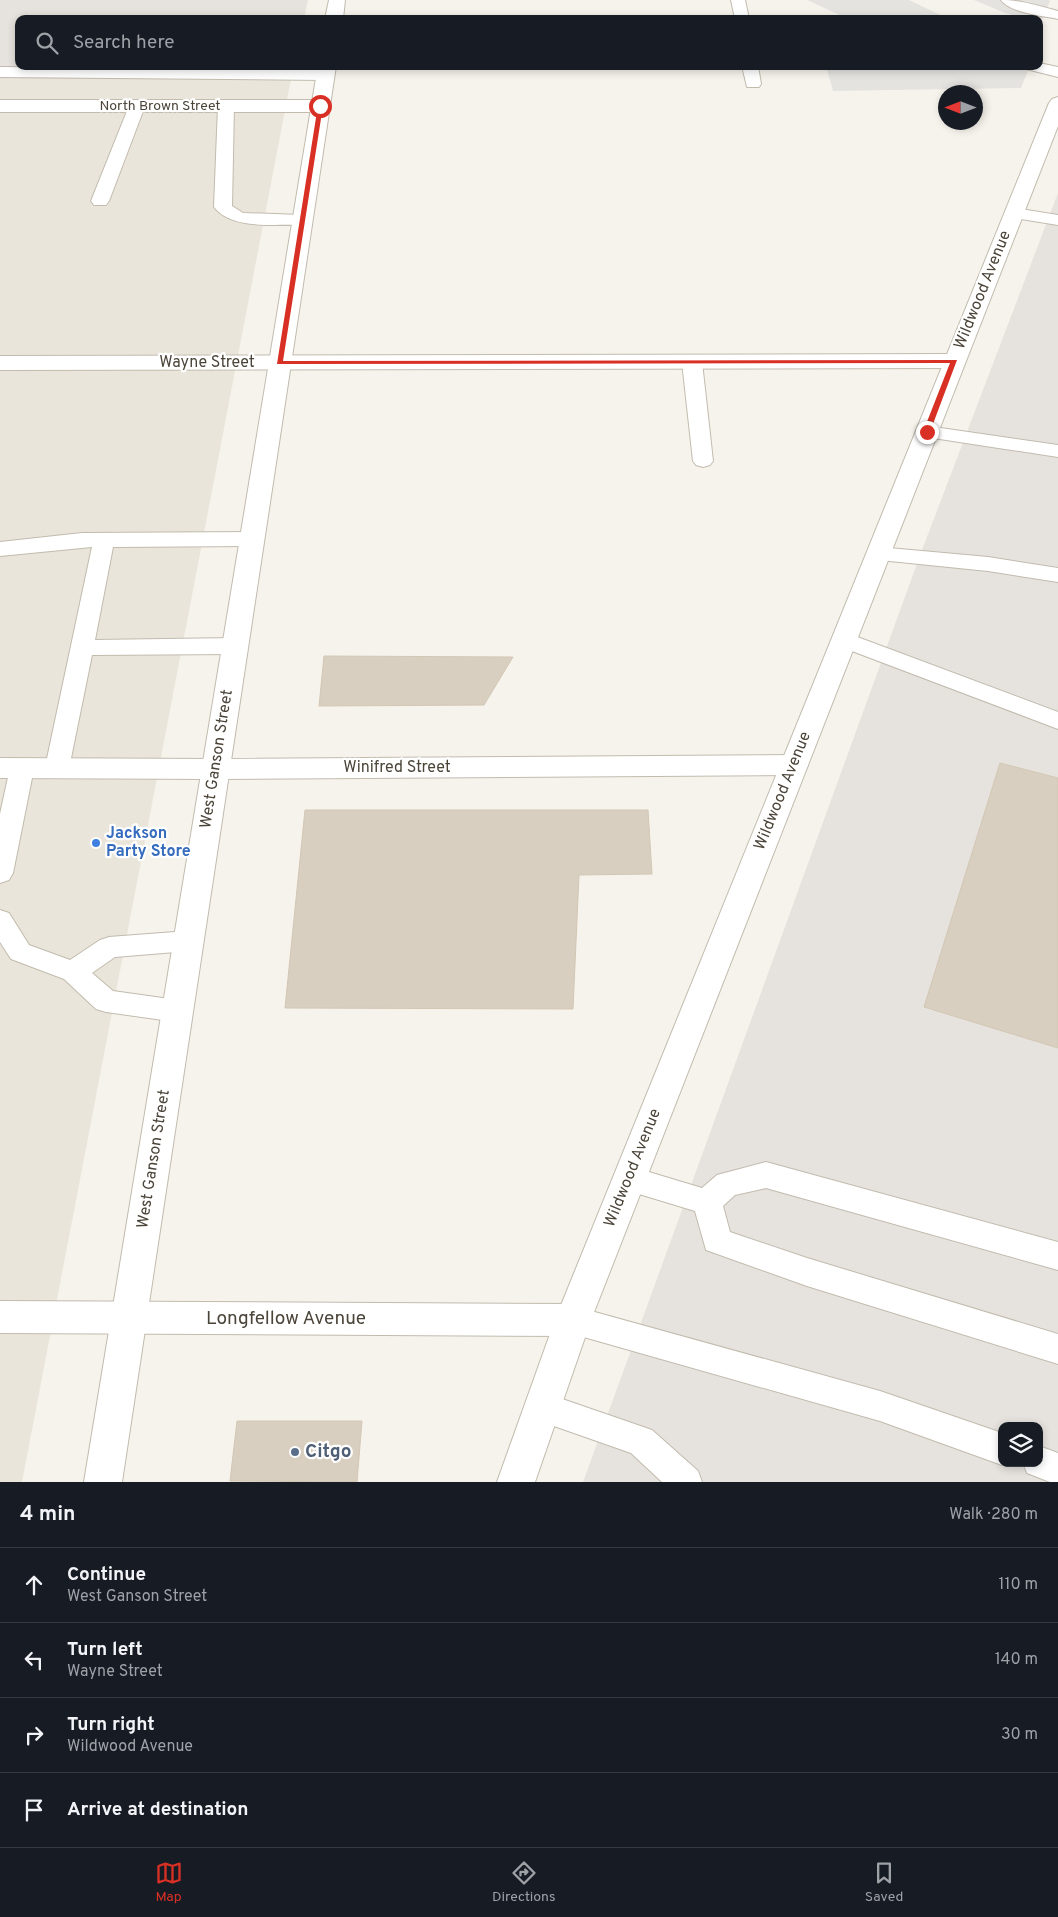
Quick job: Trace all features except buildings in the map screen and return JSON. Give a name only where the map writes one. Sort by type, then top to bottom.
[{"type":"street","points":[[335,15],[337,0]]},
{"type":"street","name":"West Ganson Street","points":[[103,1482],[326,70]]},
{"type":"street","name":"North Brown Street","points":[[0,106],[320,106]]},
{"type":"street","name":"Wildwood Avenue","points":[[516,1482],[573,1320],[954,361],[1057,107]]},
{"type":"street","name":"Wayne Street","points":[[0,363],[954,361]]},
{"type":"street","name":"Winifred Street","points":[[11,768],[215,769],[794,765]]},
{"type":"street","name":"Longfellow Avenue","points":[[0,1318],[573,1320]]},
{"type":"lane","points":[[738,0],[741,15]]},
{"type":"lane","points":[[1008,0],[1025,8],[1058,15]]},
{"type":"lane","points":[[1043,69],[1058,72]]},
{"type":"lane","points":[[0,72],[326,70]]},
{"type":"lane","points":[[751,70],[753,84]]},
{"type":"lane","points":[[100,202],[137,106]]},
{"type":"lane","points":[[226,106],[223,207],[232,215],[242,218],[302,220]]},
{"type":"lane","points":[[1014,213],[1058,220]]},
{"type":"lane","points":[[692,362],[703,461]]},
{"type":"lane","points":[[927,432],[1058,451]]},
{"type":"lane","points":[[0,549],[82,540],[252,539]]},
{"type":"lane","points":[[58,768],[104,540]]},
{"type":"lane","points":[[878,554],[988,564],[1058,574]]},
{"type":"lane","points":[[844,640],[1058,721]]},
{"type":"lane","points":[[81,648],[235,646]]},
{"type":"lane","points":[[0,873],[11,768]]},
{"type":"lane","points":[[0,920],[20,952],[73,972],[106,1000],[177,1011]]},
{"type":"lane","points":[[73,972],[109,947],[188,941]]},
{"type":"lane","points":[[707,1202],[727,1184],[766,1175],[1058,1256]]},
{"type":"lane","points":[[629,1179],[707,1202]]},
{"type":"lane","points":[[707,1202],[717,1241],[807,1272],[1058,1349]]},
{"type":"lane","points":[[573,1320],[880,1406],[998,1448]]},
{"type":"lane","points":[[542,1406],[642,1440],[686,1482]]},
{"type":"lane","points":[[1043,1463],[1058,1469]]},
{"type":"shaded area","points":[[0,0],[308,0],[305,15],[15,15],[15,70],[293,70],[291,79],[0,79]]},
{"type":"shaded area","points":[[807,0],[909,0],[941,15],[839,15]]},
{"type":"shaded area","points":[[974,0],[1050,1],[1043,17],[1043,15],[1013,15]]},
{"type":"shaded area","points":[[827,70],[1028,70],[1021,88],[983,89],[983,85],[938,85],[938,89],[833,91]]},
{"type":"shaded area","points":[[0,79],[291,79],[22,1482],[0,1482]]},
{"type":"shaded area","points":[[1058,193],[1058,1482],[583,1482],[922,550]]},
{"type":"place","name":"Jackson Party Store","points":[[96,843]]},
{"type":"place","name":"Citgo","points":[[295,1452]]},
{"type":"route","points":[[320,106],[280,363],[954,361],[927,432]]}]
